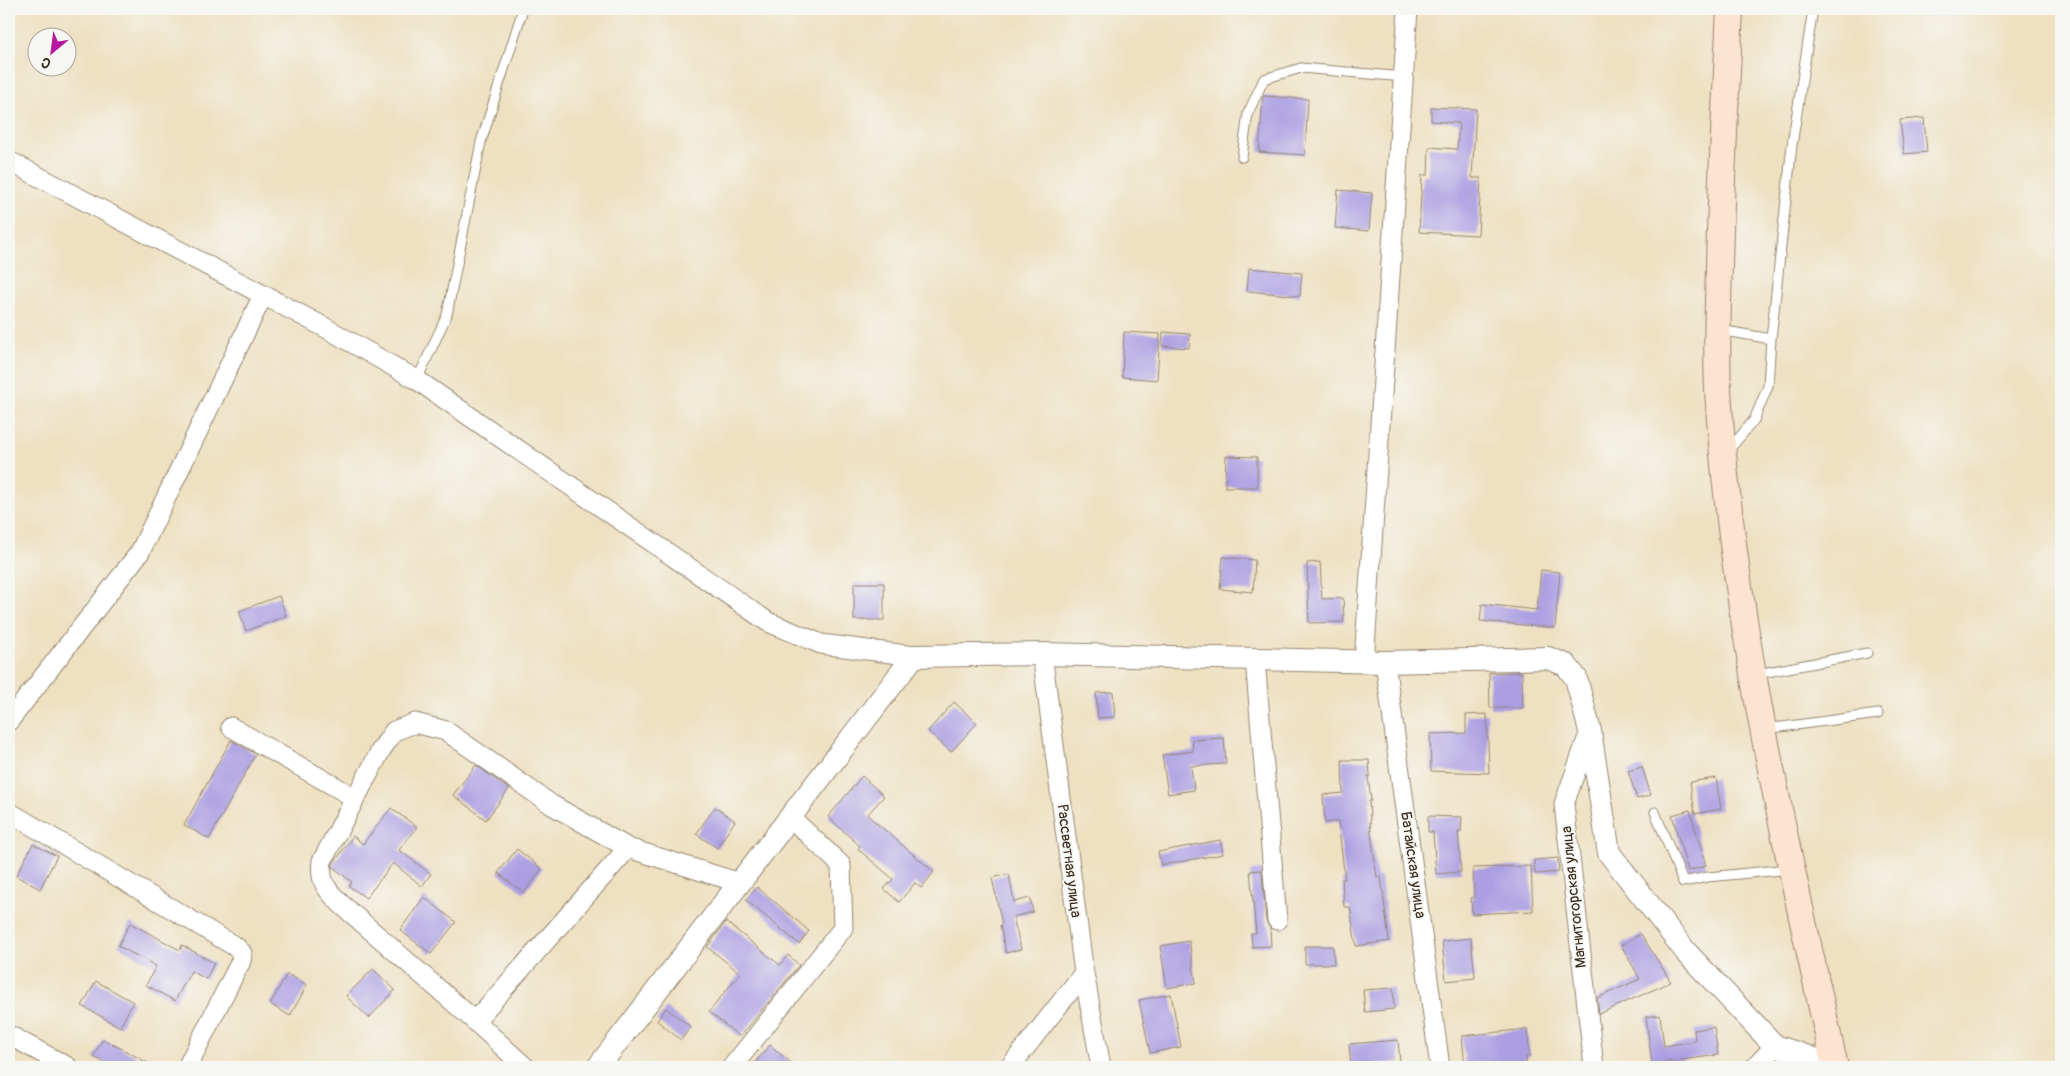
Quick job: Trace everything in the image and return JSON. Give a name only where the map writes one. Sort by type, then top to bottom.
[{"type":"main road","points":[[1730,9],[1719,238],[1717,329],[1718,388],[1723,457],[1735,563],[1763,730],[1835,1067]]},
{"type":"street","name":"Батайская улица","points":[[1408,9],[1374,662],[1440,1067]]},
{"type":"street","points":[[9,161],[326,328],[417,380],[768,622],[821,644],[914,656],[1042,654],[1374,662],[1548,658],[1566,665],[1576,678],[1590,731],[1609,853],[1686,952],[1775,1046],[1835,1067]]},
{"type":"street","points":[[9,721],[140,552],[263,295]]},
{"type":"street","name":"Рассветная улица","points":[[1042,654],[1084,972],[1101,1067]]},
{"type":"street","points":[[598,1067],[914,656]]},
{"type":"street","points":[[1255,659],[1277,920]]},
{"type":"street","points":[[525,1067],[341,904],[328,890],[320,875],[322,862],[381,750],[394,731],[415,723],[446,731],[552,805],[628,848],[740,883]]},
{"type":"street","points":[[231,727],[355,798]]},
{"type":"street","name":"Магнитогорская улица","points":[[1590,731],[1564,804],[1594,1067]]},
{"type":"street","points":[[9,812],[236,947],[242,953],[241,960],[187,1067]]},
{"type":"street","points":[[732,1067],[843,928],[841,865],[790,817]]},
{"type":"street","points":[[475,1021],[628,848]]},
{"type":"street","points":[[1010,1067],[1084,972]]},
{"type":"street","points":[[9,1035],[68,1067]]},
{"type":"street","points":[[1755,1067],[1775,1046]]},
{"type":"lane","points":[[417,380],[447,315],[481,142],[523,9]]},
{"type":"lane","points":[[1723,457],[1754,420],[1768,386],[1770,339],[1792,145],[1813,9]]},
{"type":"lane","points":[[1242,157],[1248,113],[1264,79],[1301,68],[1404,78]]},
{"type":"lane","points":[[1717,329],[1770,339]]},
{"type":"lane","points":[[1754,675],[1867,653]]},
{"type":"lane","points":[[1763,730],[1878,714]]},
{"type":"lane","points":[[1655,812],[1683,882],[1708,877],[1792,869]]},
{"type":"building","points":[[1263,96],[1308,99],[1305,155],[1259,152]]},
{"type":"building","points":[[1431,107],[1476,109],[1472,178],[1481,178],[1478,235],[1419,232],[1422,175],[1428,175],[1429,147],[1457,149],[1459,123],[1431,121]]},
{"type":"building","points":[[1924,118],[1927,152],[1904,154],[1900,120]]},
{"type":"building","points":[[1338,190],[1372,193],[1369,231],[1335,228]]},
{"type":"building","points":[[1249,268],[1302,273],[1300,296],[1247,291]]},
{"type":"building","points":[[1124,332],[1160,334],[1157,380],[1122,377]]},
{"type":"building","points":[[1163,332],[1190,334],[1189,348],[1162,346]]},
{"type":"building","points":[[1226,456],[1257,457],[1257,487],[1225,487]]},
{"type":"building","points":[[1223,557],[1255,560],[1253,592],[1220,589]]},
{"type":"building","points":[[1320,562],[1322,599],[1343,598],[1344,622],[1309,623],[1307,563]]},
{"type":"building","points":[[1541,570],[1560,572],[1555,628],[1480,621],[1482,604],[1537,610]]},
{"type":"building","points":[[854,583],[884,583],[884,620],[854,620]]},
{"type":"building","points":[[279,596],[286,616],[246,631],[239,611]]},
{"type":"building","points":[[1522,672],[1523,708],[1490,708],[1489,673]]},
{"type":"building","points":[[1113,692],[1115,717],[1098,718],[1096,693]]},
{"type":"building","points":[[954,702],[977,723],[951,752],[928,731]]},
{"type":"building","points":[[1487,714],[1489,773],[1431,771],[1430,734],[1466,733],[1466,715]]},
{"type":"building","points":[[1224,738],[1226,764],[1191,766],[1194,790],[1168,794],[1162,755],[1193,751],[1192,740]]},
{"type":"building","points":[[231,740],[256,754],[209,839],[184,825]]},
{"type":"building","points":[[1342,760],[1369,760],[1371,834],[1377,877],[1381,876],[1389,941],[1356,946],[1350,907],[1344,907],[1342,879],[1345,879],[1338,821],[1325,823],[1323,795],[1343,793]]},
{"type":"building","points":[[476,765],[509,789],[486,820],[453,795]]},
{"type":"building","points":[[1642,767],[1651,795],[1637,799],[1628,771]]},
{"type":"building","points":[[862,776],[884,796],[867,815],[934,872],[921,888],[915,883],[899,902],[884,889],[893,879],[858,849],[860,846],[828,817]]},
{"type":"building","points":[[1716,778],[1721,809],[1695,814],[1690,782]]},
{"type":"building","points":[[715,807],[735,821],[717,848],[696,834]]},
{"type":"building","points":[[391,808],[417,827],[399,850],[431,874],[422,886],[393,863],[366,898],[349,886],[352,882],[333,867],[333,864],[353,836],[363,844]]},
{"type":"building","points":[[1690,810],[1706,866],[1688,871],[1672,815]]},
{"type":"building","points":[[1428,816],[1462,817],[1461,832],[1458,832],[1461,872],[1436,874],[1433,832],[1428,832]]},
{"type":"building","points":[[1220,840],[1223,854],[1161,865],[1158,852]]},
{"type":"building","points":[[33,844],[57,856],[40,889],[16,876]]},
{"type":"building","points":[[517,849],[542,869],[524,893],[498,873]]},
{"type":"building","points":[[1558,858],[1559,872],[1535,874],[1534,860]]},
{"type":"building","points":[[1531,866],[1533,911],[1472,914],[1471,898],[1474,898],[1473,868]]},
{"type":"building","points":[[1262,870],[1266,921],[1270,928],[1271,946],[1252,947],[1251,933],[1256,933],[1250,871]]},
{"type":"building","points":[[1009,874],[1014,902],[1030,898],[1033,912],[1013,917],[1021,949],[1006,953],[992,878]]},
{"type":"building","points":[[757,887],[809,931],[799,944],[746,900]]},
{"type":"building","points":[[424,897],[456,922],[431,954],[400,930]]},
{"type":"building","points":[[726,922],[780,965],[788,955],[799,965],[740,1037],[709,1012],[740,973],[707,947]]},
{"type":"building","points":[[130,923],[180,950],[182,945],[214,963],[206,979],[191,971],[175,1001],[146,985],[156,966],[118,946]]},
{"type":"building","points":[[1641,934],[1671,982],[1599,1014],[1597,998],[1640,979],[1621,945]]},
{"type":"building","points":[[1471,938],[1475,978],[1446,981],[1442,941]]},
{"type":"building","points":[[1189,941],[1196,983],[1167,988],[1160,946]]},
{"type":"building","points":[[1305,946],[1333,946],[1334,964],[1305,964]]},
{"type":"building","points":[[373,969],[395,990],[369,1018],[346,996]]},
{"type":"building","points":[[287,974],[307,985],[290,1016],[270,1004]]},
{"type":"building","points":[[96,981],[133,1002],[120,1027],[82,1006]]},
{"type":"building","points":[[1393,988],[1394,1009],[1365,1012],[1363,990]]},
{"type":"building","points":[[1171,994],[1181,1047],[1150,1053],[1139,1000]]},
{"type":"building","points":[[666,1008],[691,1027],[681,1040],[657,1021]]},
{"type":"building","points":[[1660,1015],[1664,1046],[1695,1041],[1694,1030],[1714,1027],[1718,1055],[1652,1064],[1646,1017]]},
{"type":"building","points":[[1527,1029],[1530,1056],[1526,1057],[1527,1067],[1465,1067],[1462,1036]]},
{"type":"building","points":[[103,1039],[156,1067],[114,1067],[93,1057]]},
{"type":"building","points":[[1398,1040],[1400,1062],[1376,1064],[1376,1067],[1351,1067],[1349,1044]]},
{"type":"building","points":[[770,1045],[796,1067],[751,1067]]}]
